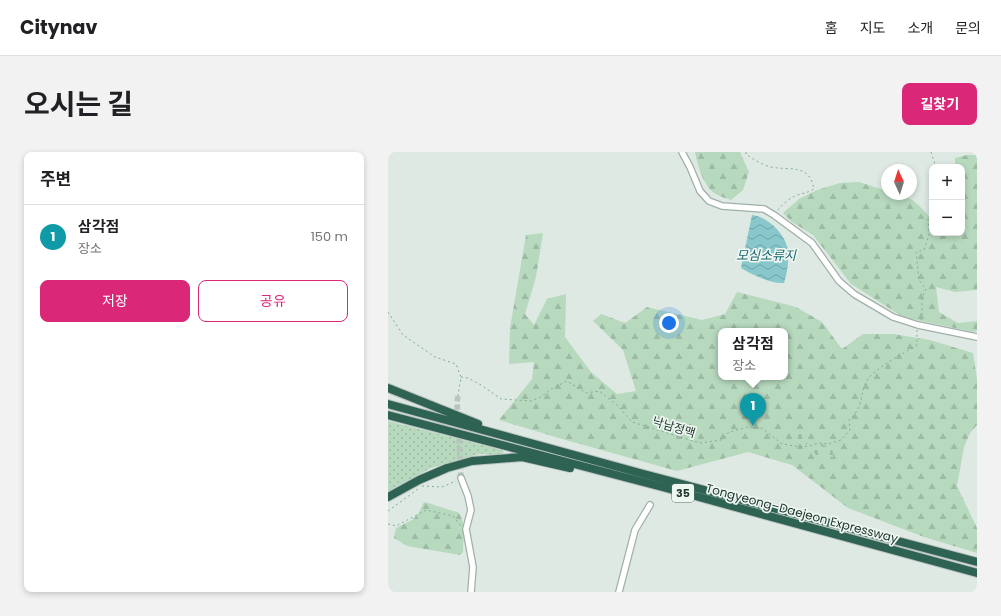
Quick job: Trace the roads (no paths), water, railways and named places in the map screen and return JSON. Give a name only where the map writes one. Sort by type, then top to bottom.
[{"type":"highway","points":[[388,388],[522,440]]},
{"type":"highway","name":"Tongyeong–Daejeon Expressway","points":[[388,404],[640,473],[977,562]]},
{"type":"highway","name":"Tongyeong–Daejeon Expressway","points":[[388,415],[666,488],[977,573]]},
{"type":"highway","points":[[388,497],[419,480],[447,468],[472,461],[522,457],[666,488]]},
{"type":"street","points":[[682,152],[700,191],[709,201],[722,206],[764,209],[774,215],[812,243],[839,281],[854,294],[893,317],[918,325],[977,337]]},
{"type":"street","points":[[461,478],[468,496],[471,510],[466,529],[473,567],[471,592]]},
{"type":"street","points":[[619,592],[635,530],[650,505]]},
{"type":"water","name":"모심소류지","points":[[752,215],[765,219],[776,228],[787,245],[788,268],[784,283],[767,281],[741,268]]},
{"type":"tunnel","points":[[458,396],[457,402],[461,478]]},
{"type":"place","name":"삼각점","points":[[753,426]]}]
